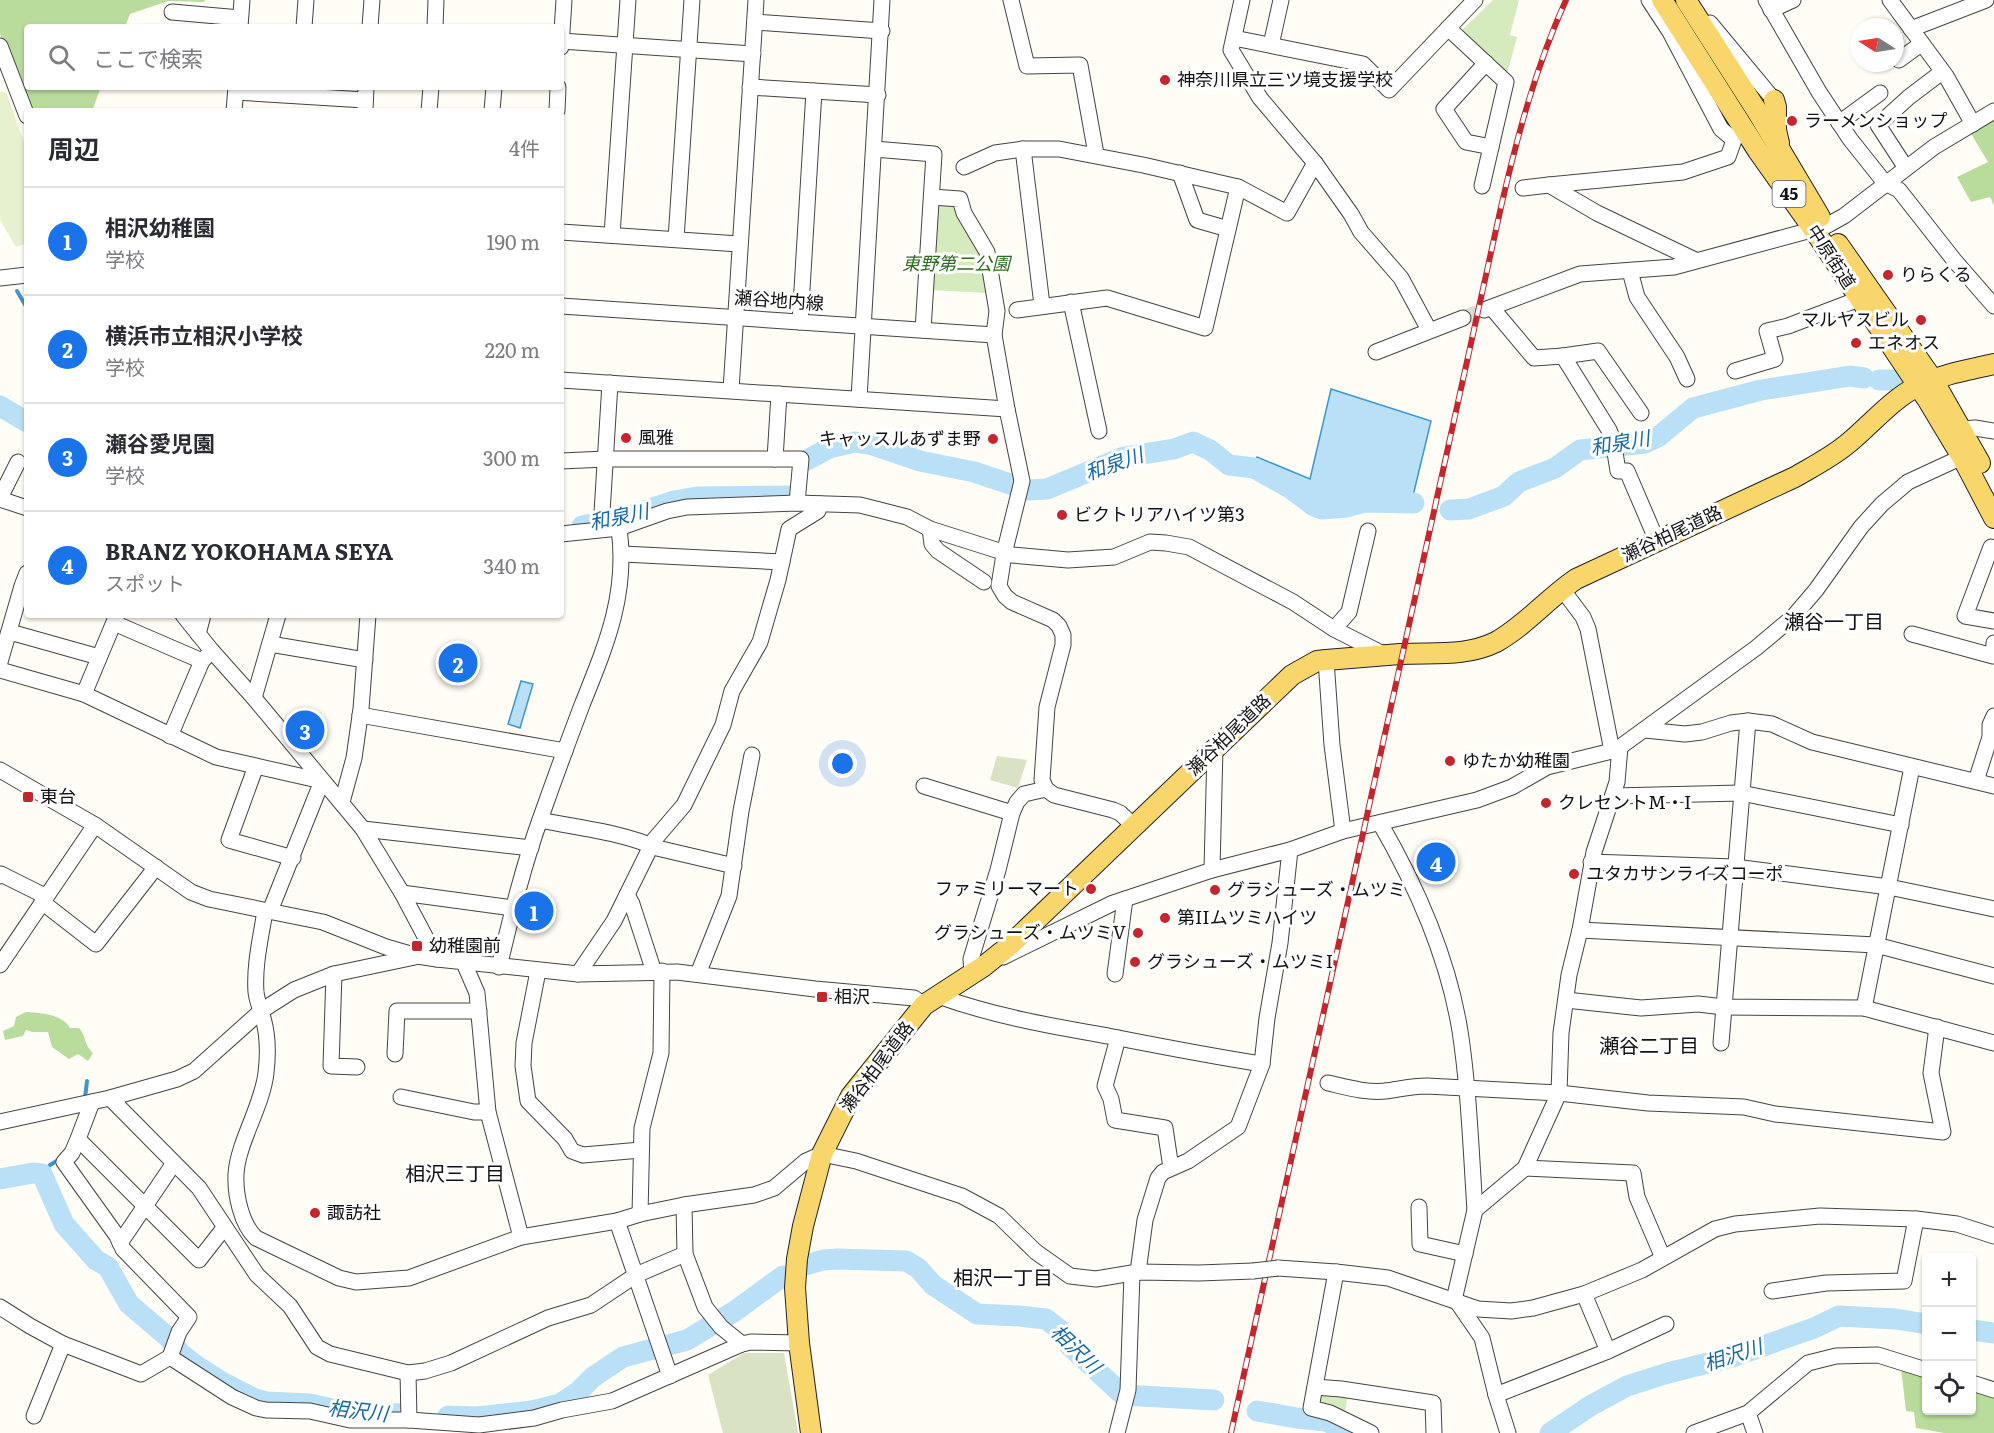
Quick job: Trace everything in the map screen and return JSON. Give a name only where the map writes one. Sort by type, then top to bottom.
[{"type":"main road","name":"中原街道","points":[[1662,0],[1747,115],[1783,158],[1859,299],[1962,429],[1994,489]]},
{"type":"main road","name":"中原街道","points":[[1686,0],[1747,115],[1758,151],[1820,228],[1925,383],[1994,518]]},
{"type":"main road","points":[[1758,151],[1734,140],[1747,115],[1769,111],[1773,107],[1774,100]]},
{"type":"main road","points":[[1774,100],[1776,130],[1783,158]]},
{"type":"main road","name":"瀬谷柏尾道路","points":[[812,1433],[799,1343],[795,1288],[803,1226],[822,1154],[851,1096],[931,1000],[978,970],[1009,946],[1292,675],[1317,662],[1326,660],[1385,655],[1449,654],[1485,647],[1514,630],[1576,579],[1795,477],[1829,457],[1896,401],[1925,383],[1994,364]]},
{"type":"street","points":[[172,12],[240,22],[242,0]]},
{"type":"street","points":[[304,24],[306,0]]},
{"type":"street","points":[[370,24],[372,0]]},
{"type":"street","points":[[435,24],[436,0]]},
{"type":"street","points":[[562,24],[564,0]]},
{"type":"street","points":[[612,235],[628,0]]},
{"type":"street","points":[[676,239],[692,0]]},
{"type":"street","points":[[731,390],[756,0]]},
{"type":"street","points":[[859,399],[882,32],[882,0]]},
{"type":"street","points":[[1011,0],[1027,66],[1080,65],[1096,154]]},
{"type":"street","points":[[1242,0],[1232,50],[1260,98],[1315,163],[1361,232],[1401,278],[1429,330]]},
{"type":"street","points":[[1271,45],[1281,0]]},
{"type":"street","points":[[1234,38],[1363,64],[1389,90],[1475,0]]},
{"type":"street","points":[[1523,188],[1683,172],[1728,157],[1734,140],[1721,129],[1670,32],[1649,0]]},
{"type":"street","points":[[1696,0],[1714,28],[1774,100]]},
{"type":"street","points":[[1793,0],[1769,5],[1839,123],[1886,183],[1899,190],[1994,306]]},
{"type":"street","points":[[1890,0],[1942,72],[1973,124]]},
{"type":"street","points":[[1911,29],[1986,0]]},
{"type":"street","points":[[755,22],[882,32]]},
{"type":"street","points":[[1448,28],[1506,82],[1482,186]]},
{"type":"street","points":[[564,41],[753,54]]},
{"type":"street","points":[[1904,57],[1922,44]]},
{"type":"street","points":[[0,46],[24,108]]},
{"type":"street","points":[[1486,63],[1444,109],[1466,142],[1491,147]]},
{"type":"street","points":[[1906,168],[1878,125],[1942,72]]},
{"type":"street","points":[[750,87],[878,95]]},
{"type":"street","points":[[234,108],[236,90],[300,98],[366,99]]},
{"type":"street","points":[[429,108],[431,90]]},
{"type":"street","points":[[492,108],[494,90]]},
{"type":"street","points":[[557,108],[558,90]]},
{"type":"street","points":[[800,322],[814,91]]},
{"type":"street","points":[[1839,123],[1880,93]]},
{"type":"street","points":[[1641,413],[1598,351],[1534,358],[1488,309],[1580,274],[1674,267],[1820,228],[1844,216],[1934,147],[1994,111]]},
{"type":"street","points":[[874,149],[934,154],[923,330]]},
{"type":"street","points":[[1023,149],[1042,305]]},
{"type":"street","points":[[964,167],[995,153],[1023,149],[1059,149],[1096,154],[1238,187],[1287,213],[1315,163]]},
{"type":"street","points":[[1180,172],[1197,220],[1228,229]]},
{"type":"street","points":[[1549,185],[1597,213],[1695,260]]},
{"type":"street","points":[[1017,310],[1107,298],[1205,328],[1238,187]]},
{"type":"street","points":[[932,197],[960,199],[964,213],[987,252],[997,311],[994,334],[1021,485],[1004,554],[999,586],[1012,602],[1053,620],[1063,635],[1063,645],[1047,707],[1042,780],[1046,789],[1061,798],[1113,810],[1120,813],[1134,826]]},
{"type":"street","points":[[564,232],[740,243]]},
{"type":"street","points":[[1630,271],[1637,297],[1677,357],[1687,379]]},
{"type":"street","points":[[0,278],[24,275]]},
{"type":"street","points":[[1735,371],[1775,359],[1767,331],[1788,326],[1859,299]]},
{"type":"street","points":[[1071,302],[1099,431]]},
{"type":"street","name":"瀬谷地内線","points":[[564,306],[994,334]]},
{"type":"street","points":[[1376,352],[1463,318]]},
{"type":"street","points":[[1563,356],[1610,430],[1618,471],[1628,471],[1657,541]]},
{"type":"street","points":[[564,380],[1007,409]]},
{"type":"street","points":[[602,524],[610,383]]},
{"type":"street","points":[[775,459],[779,394]]},
{"type":"street","points":[[1962,429],[1975,428],[1994,431]]},
{"type":"street","points":[[1046,789],[1024,794],[1012,813],[998,870],[971,959],[978,970],[1113,903],[1212,870],[1290,850],[1343,831],[1478,800],[1512,787],[1547,767],[1616,749],[1756,648],[1793,617],[1816,590],[1862,527],[1882,504],[1908,482],[1962,458]]},
{"type":"street","points":[[564,461],[801,459],[797,503]]},
{"type":"street","points":[[18,462],[0,499],[24,507]]},
{"type":"street","points":[[564,533],[602,524],[620,528],[667,511],[687,507],[797,503],[860,505],[907,517],[930,529],[1004,554],[1068,560],[1114,557],[1150,542],[1189,547],[1293,602],[1334,629],[1385,655]]},
{"type":"street","points":[[578,974],[614,921],[651,846],[684,805],[719,734],[732,691],[760,642],[789,529],[818,512],[820,504]]},
{"type":"street","points":[[499,967],[513,908],[540,820],[618,606],[623,554],[620,528]]},
{"type":"street","points":[[930,529],[932,544],[938,552],[984,582]]},
{"type":"street","points":[[1334,629],[1349,612],[1369,531]]},
{"type":"street","points":[[1991,547],[1965,616],[1994,621]]},
{"type":"street","points":[[623,554],[782,562]]},
{"type":"street","points":[[0,662],[24,581]]},
{"type":"street","points":[[1475,1210],[1525,1168],[1559,1093],[1562,1033],[1569,975],[1580,930],[1592,862],[1617,782],[1616,749],[1588,629],[1562,589]]},
{"type":"street","points":[[170,736],[207,656],[198,634],[185,618]]},
{"type":"street","points":[[198,634],[202,618]]},
{"type":"street","points":[[254,698],[277,618]]},
{"type":"street","points":[[342,802],[354,758],[368,618]]},
{"type":"street","points":[[84,694],[115,619],[207,656],[254,698],[363,829],[402,893],[437,959]]},
{"type":"street","points":[[1912,634],[1994,652]]},
{"type":"street","points":[[5,639],[99,657]]},
{"type":"street","points":[[270,644],[365,660]]},
{"type":"street","points":[[1326,660],[1332,746],[1343,831]]},
{"type":"street","points":[[0,670],[84,694],[216,757],[322,782]]},
{"type":"street","points":[[360,715],[565,751]]},
{"type":"street","points":[[1976,781],[1994,716]]},
{"type":"street","points":[[1721,1043],[1748,722]]},
{"type":"street","points":[[1645,730],[1685,734],[1702,732],[1731,723],[1772,724],[1812,742],[1994,786]]},
{"type":"street","points":[[1212,870],[1215,748]]},
{"type":"street","points":[[698,974],[729,896],[741,811],[752,755]]},
{"type":"street","points":[[256,766],[229,840],[293,858]]},
{"type":"street","points":[[1864,1008],[1912,767]]},
{"type":"street","points":[[0,770],[95,825],[191,891],[209,899],[323,922],[417,956],[499,967],[578,974],[658,971],[698,974],[804,988],[931,1000],[1118,1038],[1262,1064]]},
{"type":"street","points":[[322,782],[293,858],[268,911],[256,972],[256,992],[264,1019],[266,1073],[260,1101],[236,1174],[240,1209],[249,1231],[256,1238],[339,1278],[356,1282],[409,1278],[521,1237],[617,1221],[684,1205],[754,1195],[774,1188],[806,1161],[822,1154],[856,1161],[962,1196],[999,1216],[1036,1252],[1070,1276],[1096,1279],[1135,1273],[1199,1273],[1278,1268],[1336,1272],[1388,1278],[1478,1309],[1511,1311],[1533,1308],[1584,1294],[1642,1270],[1715,1228],[1736,1224],[1820,1216],[1916,1219],[1957,1224],[1994,1236]]},
{"type":"street","points":[[924,786],[1012,813]]},
{"type":"street","points":[[1613,796],[1741,793],[1901,825]]},
{"type":"street","points":[[540,820],[626,838],[734,866]]},
{"type":"street","points":[[1380,823],[1425,912],[1438,944],[1460,1031],[1475,1210],[1456,1301],[1482,1338],[1508,1433]]},
{"type":"street","points":[[0,965],[95,825]]},
{"type":"street","points":[[363,829],[531,848]]},
{"type":"street","points":[[1117,1433],[1127,1395],[1135,1273],[1149,1202],[1158,1178],[1163,1172],[1188,1161],[1238,1127],[1262,1064],[1267,1018],[1280,943],[1290,850]]},
{"type":"street","points":[[1592,862],[1735,867],[1889,886],[1994,909]]},
{"type":"street","points":[[0,876],[1,874],[44,899],[96,944],[156,867]]},
{"type":"street","points":[[402,893],[513,908]]},
{"type":"street","points":[[627,895],[658,971],[661,1053],[642,1128],[640,1214]]},
{"type":"street","points":[[1115,974],[1125,899]]},
{"type":"street","points":[[1580,930],[1876,945],[1994,976]]},
{"type":"street","points":[[0,1122],[110,1098],[177,1078],[194,1071],[261,1011],[294,990],[334,974],[417,956]]},
{"type":"street","points":[[464,963],[477,993],[488,1112],[521,1237]]},
{"type":"street","points":[[538,971],[524,1043],[523,1066],[528,1101],[565,1139],[572,1151],[583,1155],[642,1150]]},
{"type":"street","points":[[334,974],[331,1066],[357,1067]]},
{"type":"street","points":[[1566,1000],[1641,1008],[1698,1004],[1724,1007],[1864,1008],[1994,1043]]},
{"type":"street","points":[[395,1054],[397,1011],[479,1011]]},
{"type":"street","points":[[1328,1083],[1384,1091],[1407,1086],[1466,1088],[1559,1093],[1648,1103],[1744,1107],[1775,1114],[1943,1132],[1930,1072],[1937,1027]]},
{"type":"street","points":[[1118,1038],[1105,1086],[1111,1099],[1115,1120],[1165,1128],[1171,1168]]},
{"type":"street","points":[[401,1097],[474,1112],[488,1112]]},
{"type":"street","points":[[110,1098],[199,1188],[257,1275],[290,1306],[317,1347],[330,1354],[408,1373],[425,1371],[451,1363],[548,1318],[591,1305],[636,1275],[685,1254]]},
{"type":"street","points":[[0,1307],[63,1344],[141,1374],[173,1348],[189,1317],[123,1249],[117,1236],[64,1162],[72,1153],[78,1139],[87,1102]]},
{"type":"street","points":[[78,1139],[199,1260],[224,1228]]},
{"type":"street","points":[[120,1243],[174,1163]]},
{"type":"street","points":[[1525,1168],[1633,1173],[1637,1197],[1663,1258]]},
{"type":"street","points":[[684,1205],[685,1254],[705,1307],[718,1324],[742,1344]]},
{"type":"street","points":[[1419,1207],[1420,1244],[1465,1254]]},
{"type":"street","points":[[1772,1291],[1826,1283],[1904,1281],[1916,1219]]},
{"type":"street","points":[[617,1221],[670,1376]]},
{"type":"street","points":[[1336,1272],[1311,1408],[1330,1413],[1371,1433]]},
{"type":"street","points":[[1584,1294],[1608,1351]]},
{"type":"street","points":[[1496,1395],[1608,1351],[1666,1324]]},
{"type":"street","points":[[173,1348],[232,1397],[256,1408],[310,1411],[350,1420],[409,1416],[479,1425],[534,1418],[562,1410],[612,1401],[742,1344],[751,1342],[799,1343]]},
{"type":"street","points":[[34,1416],[63,1344]]},
{"type":"street","points":[[1694,1433],[1748,1413],[1808,1364],[1836,1356],[1878,1356],[1922,1369]]},
{"type":"street","points":[[408,1373],[409,1416]]},
{"type":"street","points":[[1976,1385],[1994,1390]]},
{"type":"street","points":[[1315,1387],[1433,1403],[1434,1433]]},
{"type":"street","points":[[1748,1413],[1755,1433]]},
{"type":"green space","points":[[0,0],[205,0],[204,2],[168,1],[130,14],[126,24],[24,24],[24,90],[100,90],[93,108],[31,108],[0,34]]},
{"type":"green space","points":[[1493,0],[1519,0],[1510,35],[1517,37],[1506,78],[1463,35],[1463,29]]},
{"type":"green space","points":[[0,92],[6,92],[24,143],[24,244],[16,247],[0,220]]},
{"type":"green space","points":[[1994,119],[1994,206],[1990,197],[1971,202],[1957,177],[1988,162],[1970,132]]},
{"type":"green space","name":"東野第二公園","points":[[934,204],[956,204],[981,252],[988,293],[929,290]]},
{"type":"green space","points":[[997,756],[1027,760],[1018,788],[990,780]]},
{"type":"green space","points":[[26,1012],[51,1015],[62,1020],[70,1028],[79,1028],[93,1053],[88,1061],[78,1054],[69,1059],[52,1047],[48,1032],[26,1030],[23,1036],[5,1040],[3,1031],[14,1026],[16,1017]]},
{"type":"green space","points":[[744,1353],[784,1353],[798,1433],[723,1433],[708,1375]]},
{"type":"green space","points":[[1901,1368],[1922,1376],[1922,1415],[1976,1415],[1976,1392],[1994,1398],[1994,1433],[1944,1433],[1916,1428],[1914,1412],[1906,1411]]},
{"type":"green space","points":[[1316,1390],[1348,1393],[1344,1418],[1314,1407]]},
{"type":"water","points":[[1331,389],[1431,421],[1412,500],[1333,506],[1315,505],[1254,468],[1257,457],[1310,479]]},
{"type":"water","points":[[521,681],[533,684],[520,728],[508,724]]},
{"type":"waterway","points":[[17,291],[24,303]]},
{"type":"waterway","name":"和泉川","points":[[1450,510],[1469,509],[1504,496],[1519,482],[1555,468],[1580,450],[1645,443],[1658,437],[1693,408],[1761,390],[1850,376],[1864,378]]},
{"type":"waterway","name":"和泉川","points":[[1879,380],[1896,380]]},
{"type":"waterway","name":"和泉川","points":[[0,406],[24,420]]},
{"type":"waterway","name":"和泉川","points":[[807,460],[829,448],[855,442],[873,445],[920,461],[974,472],[1028,490],[1047,489],[1124,457],[1174,449],[1193,442],[1210,450],[1229,465],[1254,468],[1322,509],[1347,507],[1365,502],[1414,503]]},
{"type":"waterway","name":"和泉川","points":[[582,526],[623,518],[674,501],[697,497],[790,496]]},
{"type":"waterway","points":[[85,1098],[87,1081]]},
{"type":"waterway","points":[[42,1174],[60,1159]]},
{"type":"waterway","name":"相沢川","points":[[0,1179],[33,1173],[42,1174],[64,1224],[96,1260],[108,1267],[129,1304],[169,1338],[180,1353],[222,1382],[255,1399],[266,1402],[310,1404],[349,1413],[405,1414]]},
{"type":"waterway","name":"相沢川","points":[[806,1265],[838,1259],[906,1261],[918,1268],[933,1285],[977,1314],[1046,1319],[1060,1330],[1070,1346],[1123,1395],[1214,1400]]},
{"type":"waterway","name":"相沢川","points":[[448,1416],[477,1417],[532,1411],[560,1404],[578,1392],[593,1377],[623,1357],[687,1340],[735,1311],[783,1276]]},
{"type":"waterway","name":"相沢川","points":[[1550,1433],[1590,1406],[1627,1386],[1732,1357],[1814,1328],[1839,1316],[1896,1319],[1922,1323]]},
{"type":"waterway","name":"相沢川","points":[[1976,1331],[1994,1333]]},
{"type":"waterway","name":"相沢川","points":[[1257,1411],[1326,1421],[1351,1433]]},
{"type":"tunnel","points":[[1463,318],[1484,310]]},
{"type":"railway","points":[[1231,1433],[1501,207],[1528,102],[1545,50],[1566,0]]},
{"type":"place","name":"神奈川県立三ツ境支援学校","points":[[1165,80]]},
{"type":"place","name":"ラーメンショップ","points":[[1792,121]]},
{"type":"place","name":"りらくる","points":[[1888,275]]},
{"type":"place","name":"マルヤスビル","points":[[1921,320]]},
{"type":"place","name":"エネオス","points":[[1856,343]]},
{"type":"place","name":"風雅","points":[[626,438]]},
{"type":"place","name":"キャッスルあずま野","points":[[993,439]]},
{"type":"place","name":"ビクトリアハイツ第3","points":[[1062,515]]},
{"type":"place","name":"横浜市立相沢小学校","points":[[458,663]]},
{"type":"place","name":"瀬谷愛児園","points":[[305,730]]},
{"type":"place","name":"ゆたか幼稚園","points":[[1450,761]]},
{"type":"place","name":"東台","points":[[28,797]]},
{"type":"place","name":"クレセントM・I","points":[[1546,803]]},
{"type":"place","name":"BRANZ YOKOHAMA SEYA","points":[[1436,862]]},
{"type":"place","name":"ユタカサンライズコーポ","points":[[1574,874]]},
{"type":"place","name":"ファミリーマート","points":[[1091,889]]},
{"type":"place","name":"グラシューズ・ムツミ","points":[[1215,890]]},
{"type":"place","name":"相沢幼稚園","points":[[534,911]]},
{"type":"place","name":"第IIムツミハイツ","points":[[1165,918]]},
{"type":"place","name":"グラシューズ・ムツミV","points":[[1138,933]]},
{"type":"place","name":"幼稚園前","points":[[417,946]]},
{"type":"place","name":"グラシューズ・ムツミI","points":[[1135,962]]},
{"type":"place","name":"相沢","points":[[822,997]]},
{"type":"place","name":"諏訪社","points":[[315,1213]]},
{"type":"district","name":"瀬谷一丁目","points":[[1834,622]]},
{"type":"district","name":"瀬谷二丁目","points":[[1649,1046]]},
{"type":"district","name":"相沢三丁目","points":[[455,1174]]},
{"type":"district","name":"相沢一丁目","points":[[1003,1278]]}]
